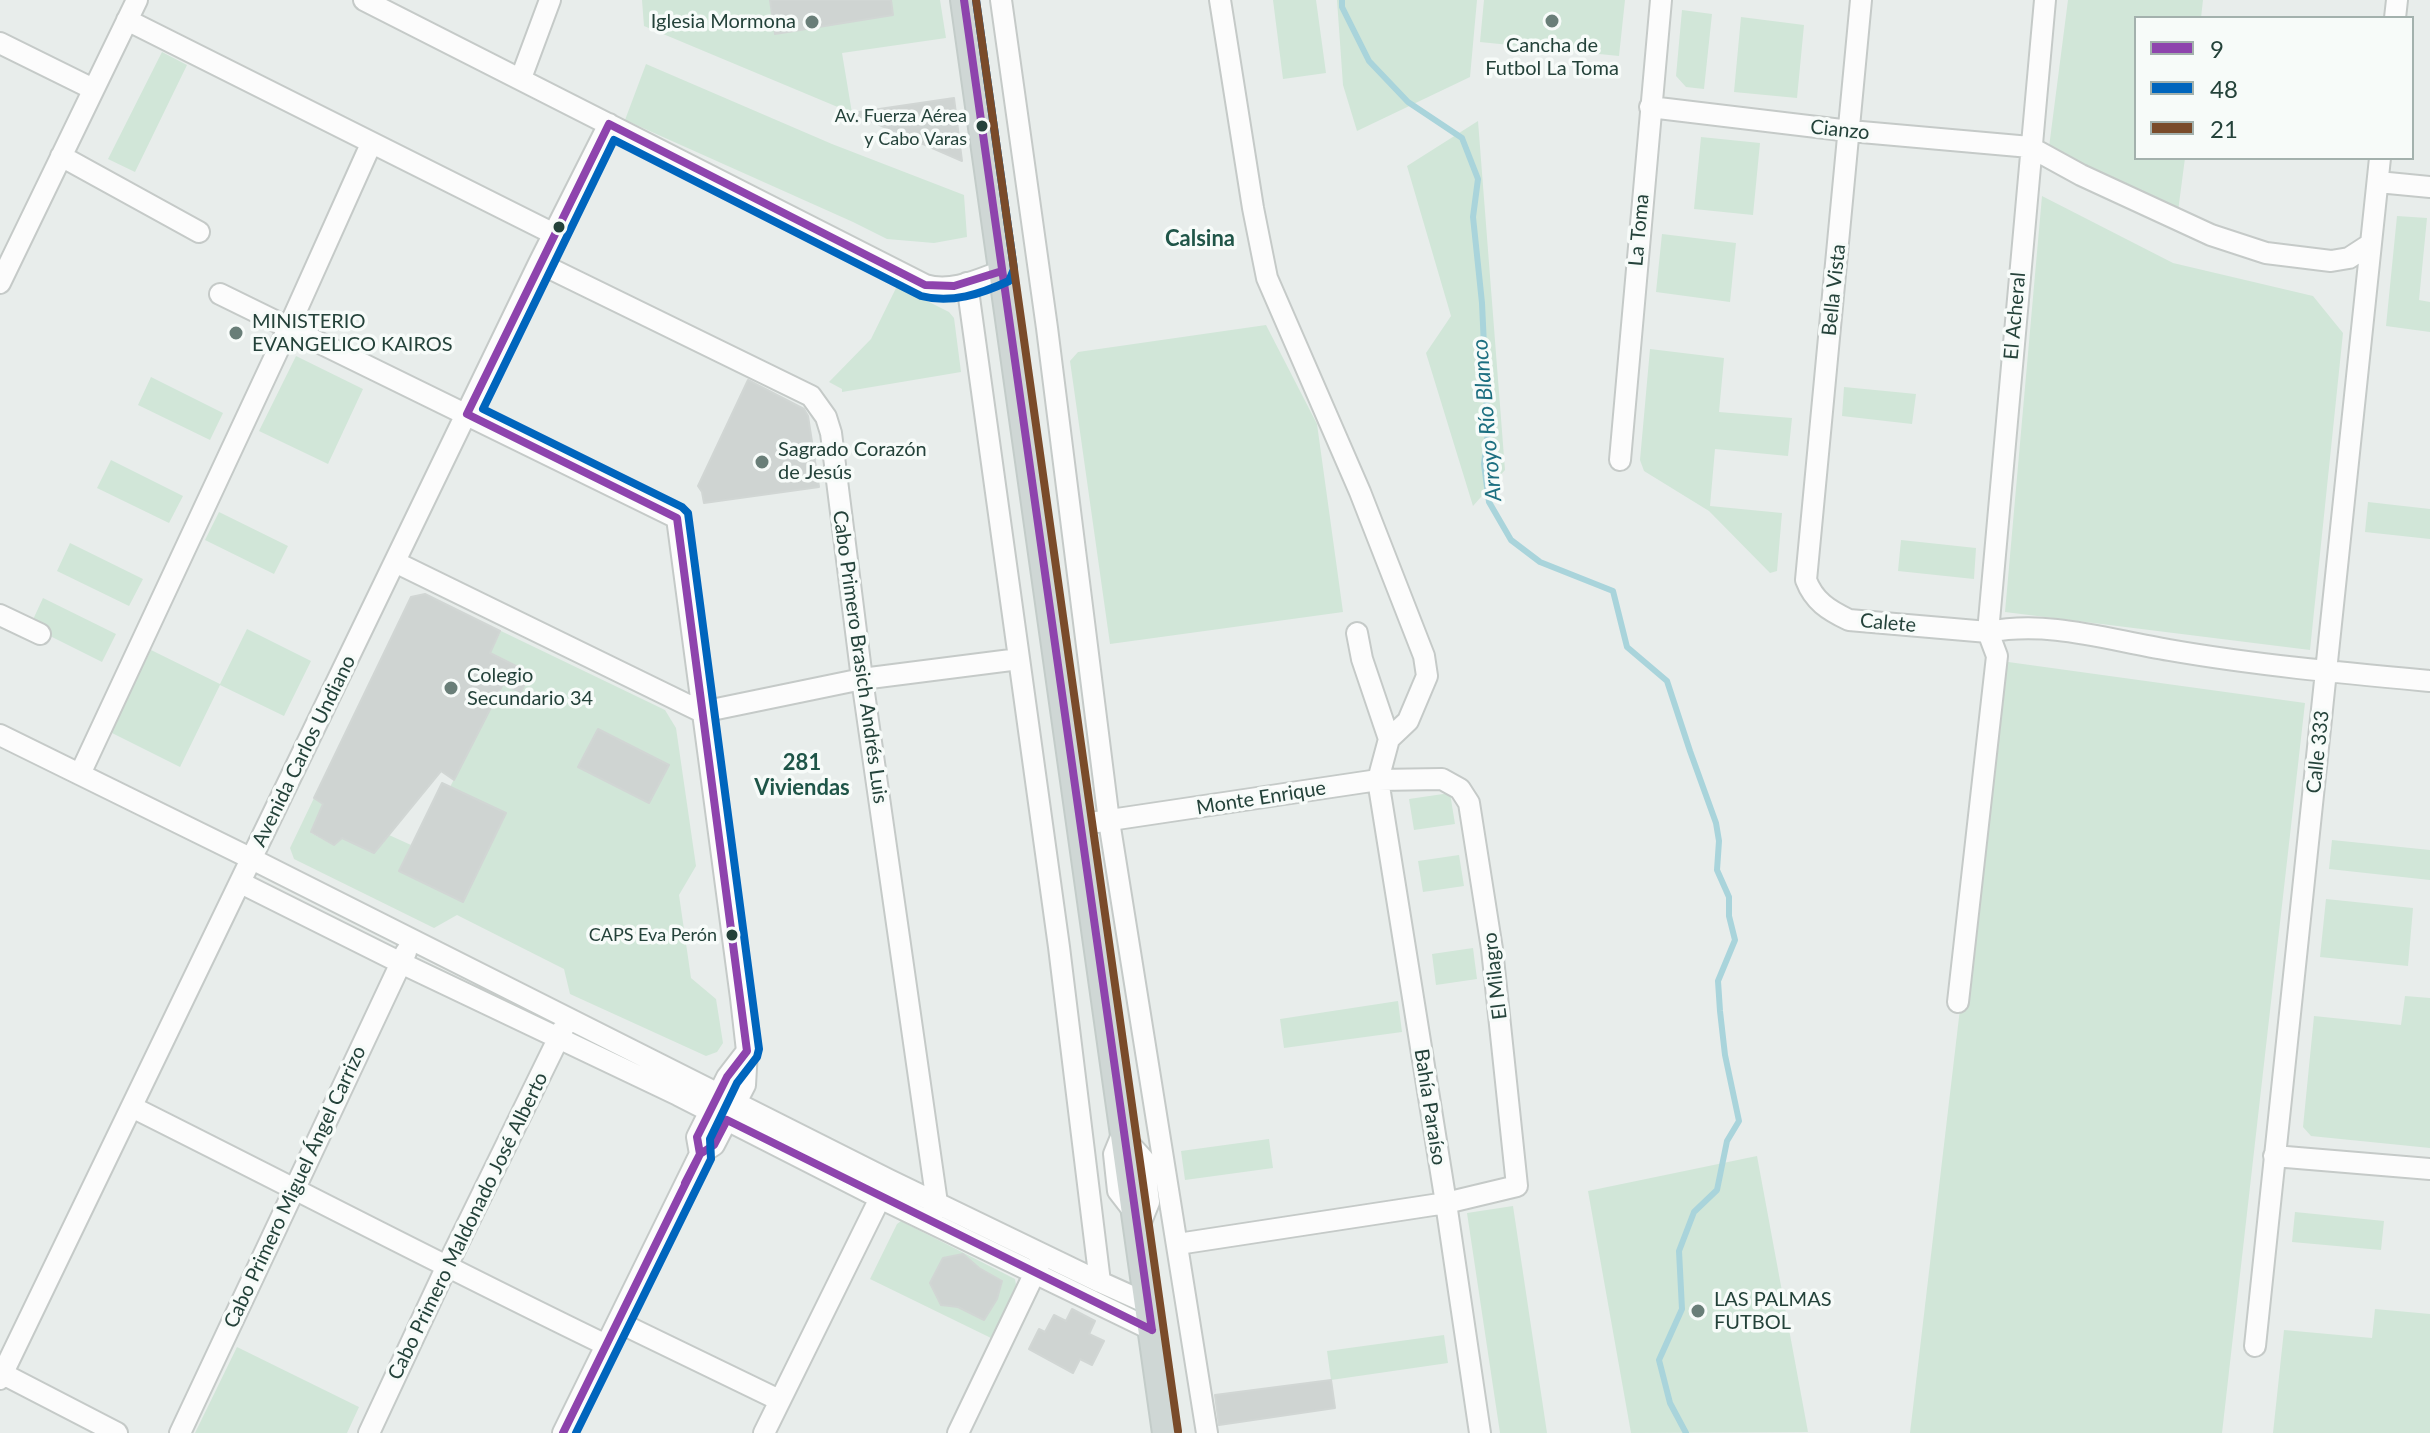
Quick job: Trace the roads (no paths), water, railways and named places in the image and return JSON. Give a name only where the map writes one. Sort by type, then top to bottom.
[{"type":"main road","points":[[964,0],[1166,1433]]},
{"type":"street","points":[[0,283],[137,0]]},
{"type":"street","points":[[364,0],[925,285],[943,288],[1002,271]]},
{"type":"street","points":[[521,78],[550,0]]},
{"type":"street","points":[[1001,0],[1047,328],[1109,821],[1207,1433]]},
{"type":"street","points":[[1220,0],[1267,278],[1354,478],[1424,656],[1427,676],[1419,699],[1408,721],[1389,739],[1378,780]]},
{"type":"street","name":"La Toma","points":[[1620,460],[1661,0]]},
{"type":"street","name":"Bella Vista","points":[[1806,580],[1861,0]]},
{"type":"street","name":"El Acheral","points":[[1958,1002],[1997,656],[1988,632],[2045,0]]},
{"type":"street","points":[[127,20],[554,234]]},
{"type":"street","points":[[0,43],[93,89]]},
{"type":"street","name":"Cianzo","points":[[1650,107],[1850,131],[2030,147]]},
{"type":"street","name":"Avenida Carlos Undiano","points":[[1,1376],[609,124]]},
{"type":"street","points":[[80,774],[371,144]]},
{"type":"street","points":[[2030,147],[2081,175],[2211,235],[2266,253],[2331,261],[2349,258],[2369,245]]},
{"type":"street","points":[[61,156],[199,232]]},
{"type":"street","name":"Calle 333","points":[[2255,1346],[2380,160]]},
{"type":"street","points":[[2378,182],[2430,187]]},
{"type":"street","points":[[2331,261],[2350,273],[2365,288]]},
{"type":"street","name":"Cabo Primero Brasich Andrés Luis","points":[[539,263],[811,396],[826,417],[831,433],[933,1212]]},
{"type":"street","points":[[967,283],[1059,947],[1100,1282]]},
{"type":"street","points":[[220,294],[677,518],[747,1051],[727,1077],[714,1145],[700,1154],[563,1433]]},
{"type":"street","points":[[395,562],[702,712],[862,679],[1019,659]]},
{"type":"street","name":"Calete","points":[[1806,580],[1812,595],[1830,611],[1849,620],[1988,632],[2007,628],[2067,630],[2169,650],[2326,672]]},
{"type":"street","points":[[0,615],[40,634]]},
{"type":"street","points":[[1357,633],[1362,659],[1389,739]]},
{"type":"street","points":[[2326,672],[2430,681]]},
{"type":"street","points":[[0,735],[568,1019],[723,1107],[1039,1264],[1152,1330]]},
{"type":"street","name":"Monte Enrique","points":[[1080,824],[1378,780],[1442,779]]},
{"type":"street","name":"El Milagro","points":[[1442,779],[1460,789],[1469,803],[1492,949],[1517,1186],[1446,1203]]},
{"type":"street","name":"Bahía Paraíso","points":[[1378,780],[1480,1433]]},
{"type":"street","points":[[241,883],[558,1039],[723,1107]]},
{"type":"street","name":"Cabo Primero Miguel Ángel Carrizo","points":[[180,1433],[411,941]]},
{"type":"street","name":"Cabo Primero Maldonado José Alberto","points":[[369,1433],[568,1019]]},
{"type":"street","points":[[132,1107],[446,1268],[606,1345]]},
{"type":"street","points":[[2274,1156],[2430,1169]]},
{"type":"street","points":[[764,1433],[885,1189]]},
{"type":"street","points":[[1178,1244],[1446,1203]]},
{"type":"street","points":[[1039,1264],[1100,1282],[1149,1304]]},
{"type":"street","points":[[958,1433],[1039,1264]]},
{"type":"street","points":[[618,1322],[779,1400]]},
{"type":"street","points":[[1,1376],[117,1433]]},
{"type":"waterway","name":"Arroyo Río Blanco","points":[[1342,0],[1342,7],[1369,61],[1408,102],[1462,138],[1478,179],[1473,217],[1482,303],[1488,433],[1484,464],[1489,502],[1511,540],[1540,562],[1613,591],[1627,647],[1667,681],[1716,823],[1719,841],[1717,870],[1729,897],[1729,916],[1735,940],[1718,981],[1720,1011],[1725,1055],[1739,1121],[1727,1141],[1717,1190],[1694,1212],[1679,1251],[1682,1309],[1659,1360],[1670,1403],[1686,1433]]},
{"type":"place","name":"Cancha de Futbol La Toma","points":[[1552,21]]},
{"type":"place","name":"Iglesia Mormona","points":[[812,22]]},
{"type":"place","name":"Av. Fuerza Aérea y Cabo Varas","points":[[982,126]]},
{"type":"place","name":"MINISTERIO EVANGELICO KAIROS","points":[[236,333]]},
{"type":"place","name":"Sagrado Corazón de Jesús","points":[[762,462]]},
{"type":"place","name":"Colegio Secundario 34","points":[[451,688]]},
{"type":"place","name":"CAPS Eva Perón","points":[[732,935]]},
{"type":"place","name":"LAS PALMAS FUTBOL","points":[[1698,1311]]},
{"type":"district","name":"Calsina","points":[[1200,239]]},
{"type":"district","name":"281 Viviendas","points":[[802,776]]}]
